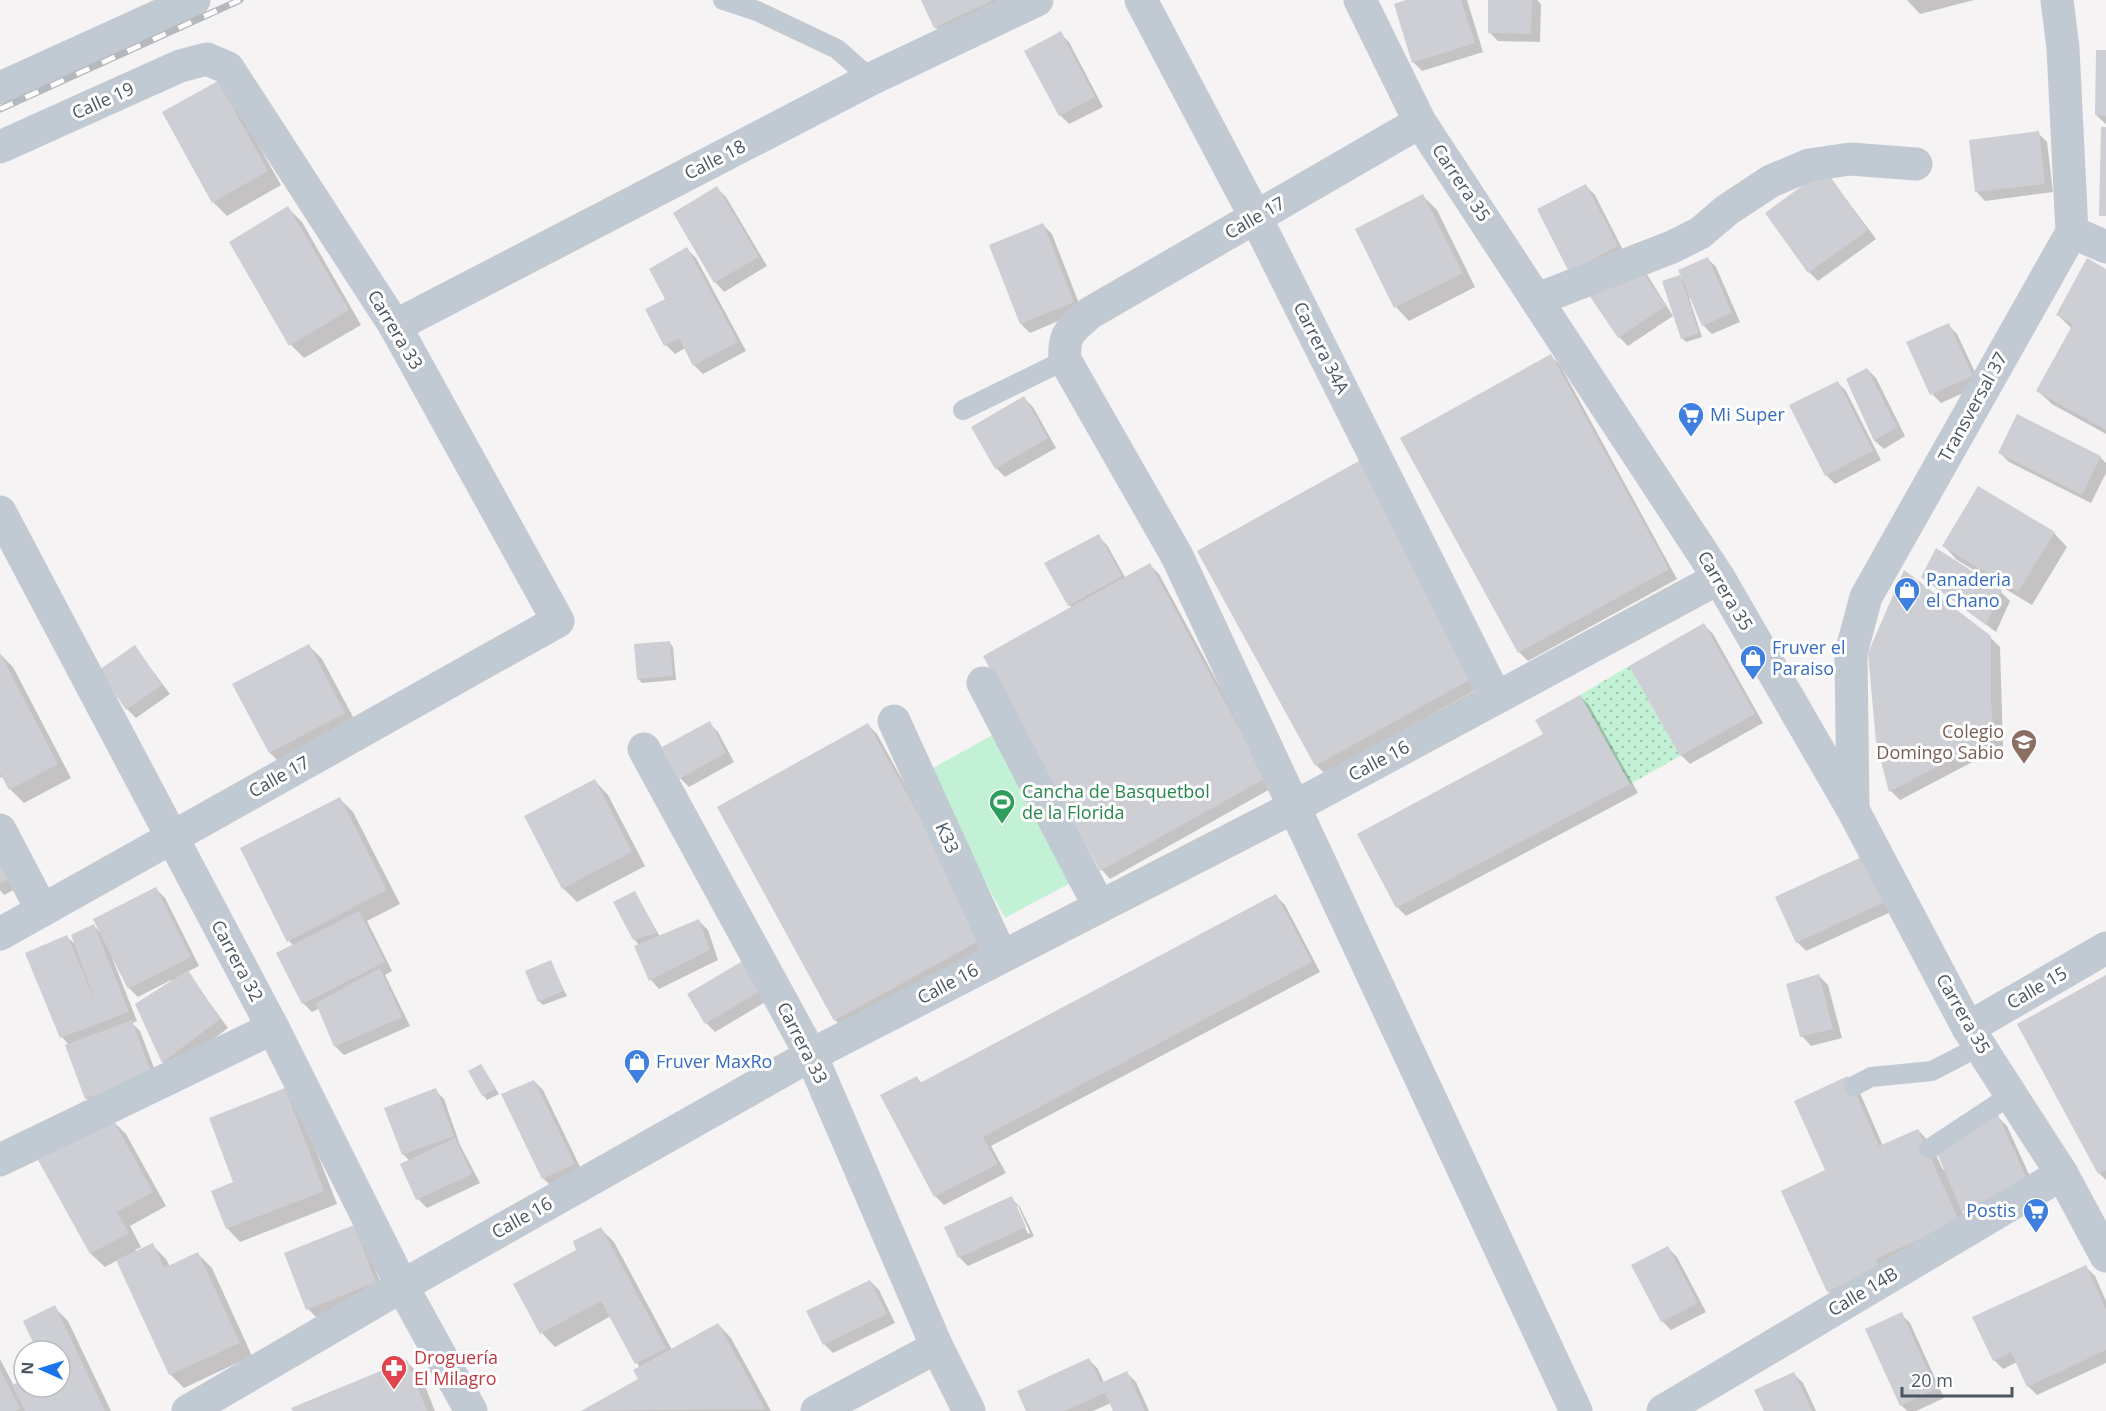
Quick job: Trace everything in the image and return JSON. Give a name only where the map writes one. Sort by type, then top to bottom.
[{"type":"street","points":[[0,88],[194,0]]},
{"type":"street","name":"Calle 18","points":[[395,326],[871,79],[1037,0]]},
{"type":"street","name":"Carrera 34A","points":[[1141,0],[1256,218],[1496,698]]},
{"type":"street","name":"Carrera 35","points":[[1360,0],[1420,122],[1719,578],[1853,810],[1974,1037],[2062,1174],[2106,1256]]},
{"type":"street","points":[[2057,0],[2063,48],[2072,232],[2106,247]]},
{"type":"street","name":"Calle 19","points":[[0,147],[180,66],[207,59]]},
{"type":"street","name":"Carrera 33","points":[[207,59],[228,68],[395,326],[558,621]]},
{"type":"street","name":"Calle 17","points":[[1065,360],[1064,341],[1070,331],[1090,314],[1420,122]]},
{"type":"street","points":[[1538,299],[1672,247],[1700,233],[1727,210],[1771,182],[1809,165],[1850,159],[1916,164]]},
{"type":"street","name":"Transversal 37","points":[[1853,810],[1851,654],[1866,597],[2072,232]]},
{"type":"street","points":[[1065,360],[1177,556],[1576,1411]]},
{"type":"street","name":"Carrera 32","points":[[0,512],[273,1028],[402,1286],[471,1411]]},
{"type":"street","name":"Calle 16","points":[[188,1411],[402,1286],[811,1055],[1294,807],[1719,578]]},
{"type":"street","name":"Calle 17","points":[[0,934],[558,621]]},
{"type":"street","points":[[983,683],[1099,906]]},
{"type":"street","name":"K33","points":[[894,721],[1001,956]]},
{"type":"street","name":"Carrera 33","points":[[644,749],[811,1055],[937,1347],[969,1411]]},
{"type":"street","points":[[0,830],[42,910]]},
{"type":"street","name":"Calle 15","points":[[1974,1037],[2106,948]]},
{"type":"street","points":[[0,1160],[273,1028]]},
{"type":"street","name":"Calle 14B","points":[[1663,1411],[2062,1174]]},
{"type":"street","points":[[817,1411],[937,1347]]},
{"type":"lane","points":[[723,0],[756,11],[837,49],[871,79]]},
{"type":"lane","points":[[963,410],[1065,360]]},
{"type":"lane","points":[[1854,1086],[1871,1077],[1932,1071],[1974,1037]]},
{"type":"lane","points":[[1929,1149],[2011,1095]]},
{"type":"green space","points":[[1629,666],[1680,756],[1630,784],[1580,695]]},
{"type":"green space","name":"Cancha de Basquetbol de la Florida","points":[[998,732],[1078,879],[1005,918],[926,772]]},
{"type":"building","points":[[921,0],[993,0],[934,28]]},
{"type":"building","points":[[1406,0],[1461,0],[1475,43],[1412,63],[1394,4]]},
{"type":"building","points":[[1488,0],[1532,0],[1531,34],[1488,33]]},
{"type":"building","points":[[1061,31],[1095,97],[1059,116],[1024,51]]},
{"type":"building","points":[[2096,50],[2106,50],[2106,116],[2095,115]]},
{"type":"building","points":[[218,81],[268,171],[212,203],[162,112]]},
{"type":"building","points":[[2101,127],[2106,127],[2106,216],[2099,216]]},
{"type":"building","points":[[2039,131],[2045,184],[1975,192],[1969,140]]},
{"type":"building","points":[[1825,169],[1868,230],[1808,273],[1765,213]]},
{"type":"building","points":[[1586,184],[1618,246],[1569,272],[1537,209]]},
{"type":"building","points":[[717,186],[759,257],[714,283],[673,213]]},
{"type":"building","points":[[1423,194],[1463,273],[1394,308],[1355,229]]},
{"type":"building","points":[[288,206],[349,310],[289,346],[229,242]]},
{"type":"building","points":[[1043,223],[1074,302],[1020,324],[989,245]]},
{"type":"building","points":[[687,247],[738,342],[693,366],[679,338],[664,346],[645,309],[665,299],[649,269]]},
{"type":"building","points":[[1708,257],[1732,313],[1702,326],[1678,270]]},
{"type":"building","points":[[2087,258],[2106,269],[2106,430],[2036,391],[2073,324],[2056,315]]},
{"type":"building","points":[[1637,263],[1666,306],[1618,338],[1589,295]]},
{"type":"building","points":[[1680,275],[1699,333],[1681,339],[1662,281]]},
{"type":"building","points":[[1949,323],[1973,376],[1930,395],[1906,342]]},
{"type":"building","points":[[1551,354],[1669,569],[1518,653],[1400,438]]},
{"type":"building","points":[[1867,368],[1897,427],[1874,441],[1846,379]]},
{"type":"building","points":[[1838,381],[1873,451],[1825,476],[1789,405]]},
{"type":"building","points":[[1024,396],[1048,438],[995,469],[971,427]]},
{"type":"building","points":[[2017,414],[2101,456],[2082,495],[1998,453]]},
{"type":"building","points":[[1366,457],[1480,674],[1315,766],[1197,551]]},
{"type":"building","points":[[1978,486],[2055,532],[2018,592],[1942,546]]},
{"type":"building","points":[[1099,534],[1122,576],[1068,606],[1044,563]]},
{"type":"building","points":[[1936,548],[2002,590],[1986,625],[1921,577]]},
{"type":"building","points":[[1150,563],[1266,778],[1100,871],[983,656]]},
{"type":"building","points":[[1904,570],[1991,636],[1991,700],[1994,737],[1889,792],[1876,742],[1868,653]]},
{"type":"building","points":[[1704,623],[1755,714],[1680,756],[1629,666]]},
{"type":"building","points":[[670,641],[673,676],[637,679],[634,644]]},
{"type":"building","points":[[309,644],[345,713],[269,753],[232,684]]},
{"type":"building","points":[[135,645],[162,685],[126,710],[99,670]]},
{"type":"building","points":[[0,653],[58,764],[9,790],[0,773]]},
{"type":"building","points":[[1580,695],[1630,784],[1396,908],[1357,834],[1543,734],[1535,720]]},
{"type":"building","points":[[710,721],[726,753],[679,779],[662,747]]},
{"type":"building","points":[[868,723],[986,937],[834,1021],[717,807]]},
{"type":"building","points":[[595,779],[632,852],[562,889],[524,816]]},
{"type":"building","points":[[340,797],[387,890],[287,942],[240,848]]},
{"type":"building","points":[[0,851],[13,877],[0,884]]},
{"type":"building","points":[[1866,855],[1887,901],[1796,943],[1775,897]]},
{"type":"building","points":[[156,887],[191,957],[128,989],[93,919]]},
{"type":"building","points":[[635,891],[657,933],[633,940],[613,902]]},
{"type":"building","points":[[1276,894],[1312,962],[983,1137],[998,1164],[934,1197],[880,1095],[917,1076],[920,1083]]},
{"type":"building","points":[[359,911],[385,962],[302,1004],[276,953]]},
{"type":"building","points":[[699,919],[710,950],[649,981],[634,946]]},
{"type":"building","points":[[94,924],[129,1012],[60,1038],[25,953],[67,935],[96,1003],[71,935]]},
{"type":"building","points":[[746,959],[764,989],[705,1024],[687,994]]},
{"type":"building","points":[[551,960],[564,991],[538,1002],[525,971]]},
{"type":"building","points":[[380,968],[402,1017],[334,1047],[316,1003]]},
{"type":"building","points":[[188,970],[220,1019],[162,1063],[135,1004]]},
{"type":"building","points":[[1819,974],[1833,1029],[1800,1037],[1786,984]]},
{"type":"building","points":[[2106,975],[2106,1170],[2098,1174],[2017,1024]]},
{"type":"building","points":[[132,1020],[152,1075],[85,1099],[65,1045]]},
{"type":"building","points":[[481,1064],[496,1089],[482,1096],[468,1071]]},
{"type":"building","points":[[1848,1076],[1879,1146],[1918,1129],[1959,1221],[1876,1259],[1880,1268],[1827,1292],[1781,1191],[1825,1170],[1794,1101]]},
{"type":"building","points":[[534,1080],[575,1164],[542,1179],[501,1094]]},
{"type":"building","points":[[285,1088],[324,1191],[226,1229],[211,1191],[233,1182],[209,1118]]},
{"type":"building","points":[[436,1088],[454,1136],[402,1155],[384,1108]]},
{"type":"building","points":[[1998,1115],[2028,1181],[1962,1212],[1936,1151]]},
{"type":"building","points":[[112,1118],[153,1192],[117,1212],[129,1233],[90,1254],[38,1160]]},
{"type":"building","points":[[455,1138],[472,1174],[416,1200],[400,1164]]},
{"type":"building","points":[[1012,1196],[1026,1227],[958,1258],[944,1227]]},
{"type":"building","points":[[354,1225],[376,1282],[306,1310],[284,1253]]},
{"type":"building","points":[[601,1227],[666,1348],[635,1364],[601,1301],[540,1334],[513,1284],[576,1250],[573,1241]]},
{"type":"building","points":[[153,1243],[164,1268],[198,1252],[240,1343],[169,1375],[116,1260]]},
{"type":"building","points":[[1668,1246],[1698,1303],[1661,1322],[1631,1265]]},
{"type":"building","points":[[2086,1265],[2106,1309],[2106,1350],[2027,1387],[2011,1352],[1993,1361],[1972,1317]]},
{"type":"building","points":[[870,1280],[887,1314],[823,1345],[806,1311]]},
{"type":"building","points":[[55,1305],[71,1339],[31,1339],[23,1321]]},
{"type":"building","points":[[1902,1312],[1936,1389],[1900,1406],[1865,1329]]},
{"type":"building","points":[[718,1323],[765,1409],[581,1411],[638,1379],[633,1370]]},
{"type":"building","points":[[72,1341],[105,1411],[25,1411],[19,1399],[72,1399]]},
{"type":"building","points":[[1089,1358],[1101,1383],[1127,1371],[1145,1411],[1113,1411],[1105,1393],[1065,1411],[1026,1411],[1017,1391]]},
{"type":"building","points":[[407,1360],[427,1411],[293,1411],[291,1408]]},
{"type":"building","points":[[0,1369],[12,1392],[12,1399],[15,1399],[20,1408],[15,1411],[0,1411]]},
{"type":"building","points":[[1794,1372],[1812,1411],[1764,1411],[1754,1390]]},
{"type":"railway","points":[[0,109],[240,0]]},
{"type":"place","name":"Mi Super","points":[[1691,438]]},
{"type":"place","name":"Panaderia el Chano","points":[[1907,613]]},
{"type":"place","name":"Fruver el Paraiso","points":[[1753,681]]},
{"type":"place","name":"Colegio Domingo Sabio","points":[[2024,765]]},
{"type":"place","name":"Cancha de Basquetbol de la Florida","points":[[1002,825]]},
{"type":"place","name":"Fruver MaxRo","points":[[637,1085]]},
{"type":"place","name":"Postis","points":[[2036,1234]]},
{"type":"place","name":"Droguería El Milagro","points":[[394,1391]]}]
